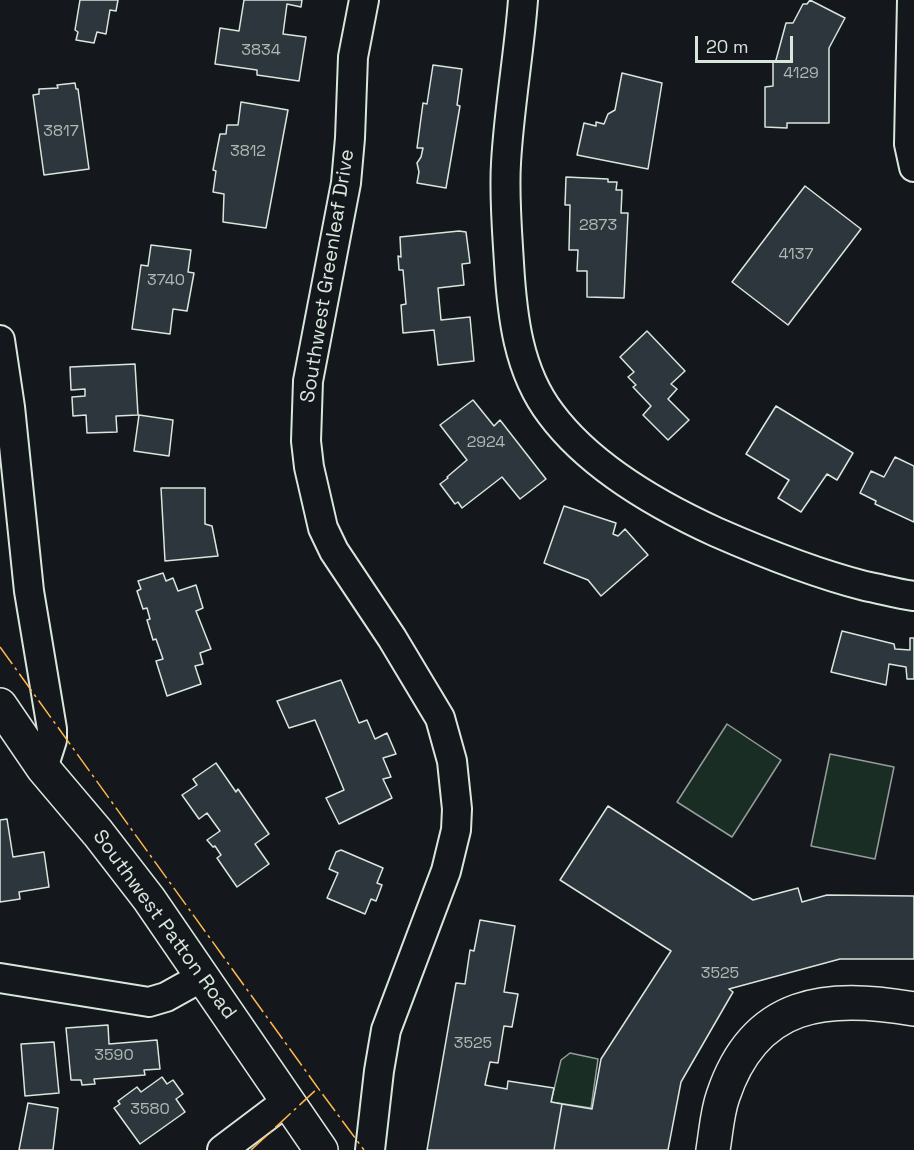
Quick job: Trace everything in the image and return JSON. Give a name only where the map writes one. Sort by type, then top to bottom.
[{"type":"street","name":"Southwest Greenleaf Drive","points":[[364,0],[352,57],[346,183],[308,381],[306,441],[309,467],[323,528],[334,551],[398,647],[440,718],[452,761],[457,809],[456,830],[446,871],[386,1030],[370,1150]]},
{"type":"street","points":[[523,0],[506,165],[510,284],[524,366],[550,413],[573,440],[595,460],[699,524],[744,544],[844,580],[914,596]]},
{"type":"street","points":[[912,0],[909,144],[914,167]]},
{"type":"street","points":[[0,340],[10,406],[29,591],[52,729],[52,740],[43,768]]},
{"type":"street","name":"Southwest Patton Road","points":[[0,705],[43,768],[98,833],[149,899],[321,1150]]},
{"type":"street","points":[[0,978],[149,1002],[166,997],[202,977]]},
{"type":"street","points":[[713,1150],[722,1098],[731,1075],[750,1044],[774,1023],[797,1010],[836,1002],[879,1004],[914,1009]]},
{"type":"street","points":[[222,1150],[287,1101]]},
{"type":"green space","points":[[727,724],[781,760],[732,837],[677,802]]},
{"type":"green space","points":[[830,754],[894,767],[875,859],[811,846]]},
{"type":"green space","points":[[570,1053],[598,1059],[591,1108],[551,1102],[561,1060]]},
{"type":"building","points":[[80,0],[118,0],[116,11],[110,10],[106,34],[97,32],[94,43],[76,40],[78,32],[75,30]]},
{"type":"building","points":[[244,0],[302,0],[301,7],[287,4],[283,34],[306,37],[299,81],[257,75],[257,70],[215,64],[220,28],[239,31]]},
{"type":"building","points":[[810,0],[845,18],[829,48],[829,123],[787,123],[787,128],[765,127],[765,87],[773,86],[773,62],[776,60],[786,23],[793,23],[803,4],[807,4]]},
{"type":"building","points":[[433,65],[462,69],[457,105],[460,106],[446,188],[417,183],[419,172],[417,163],[423,148],[417,148],[423,103],[427,104]]},
{"type":"building","points":[[622,73],[662,83],[648,169],[577,155],[584,123],[596,126],[596,122],[604,124],[608,114],[615,110]]},
{"type":"building","points":[[75,83],[78,89],[89,169],[44,175],[33,95],[39,94],[39,89],[58,88],[57,85]]},
{"type":"building","points":[[241,102],[288,110],[266,228],[223,222],[224,194],[213,192],[216,171],[213,170],[220,134],[226,134],[227,125],[238,125]]},
{"type":"building","points":[[566,177],[608,179],[608,182],[617,182],[616,190],[622,190],[621,213],[628,213],[624,298],[587,297],[587,271],[577,271],[578,250],[569,250],[570,205],[565,205]]},
{"type":"building","points":[[805,186],[861,229],[788,325],[732,282]]},
{"type":"building","points":[[466,232],[470,263],[462,264],[464,285],[438,288],[441,320],[470,317],[474,361],[438,365],[434,330],[403,333],[401,305],[406,304],[403,270],[399,270],[400,237]]},
{"type":"building","points":[[151,245],[191,250],[188,272],[194,273],[187,311],[173,309],[170,334],[132,329],[141,265],[148,266]]},
{"type":"building","points":[[647,331],[685,371],[671,384],[677,389],[668,399],[689,420],[668,440],[643,415],[651,406],[633,387],[636,385],[628,377],[634,372],[620,357]]},
{"type":"building","points":[[135,364],[138,415],[116,416],[117,432],[87,433],[86,415],[73,416],[72,397],[85,396],[85,389],[71,390],[70,367]]},
{"type":"building","points":[[473,400],[494,426],[500,420],[546,479],[520,499],[502,477],[462,508],[458,502],[455,504],[440,484],[467,460],[440,425]]},
{"type":"building","points":[[776,406],[853,453],[837,480],[827,474],[801,512],[778,498],[789,480],[746,454]]},
{"type":"building","points":[[139,415],[173,420],[169,456],[134,451]]},
{"type":"building","points":[[895,457],[914,466],[914,522],[875,504],[876,501],[860,493],[871,471],[884,477]]},
{"type":"building","points":[[161,488],[205,488],[205,524],[212,526],[218,556],[165,561]]},
{"type":"building","points":[[564,506],[616,523],[613,534],[618,536],[625,529],[648,555],[601,596],[588,580],[544,563]]},
{"type":"building","points":[[163,573],[166,581],[173,578],[178,591],[196,585],[203,608],[196,611],[211,649],[200,653],[203,664],[195,666],[201,684],[167,696],[156,661],[163,659],[156,639],[153,640],[147,620],[150,619],[147,608],[143,609],[137,591],[141,589],[138,581]]},
{"type":"building","points":[[842,631],[894,644],[895,649],[910,650],[910,638],[914,638],[914,679],[907,679],[906,667],[889,664],[886,685],[831,672]]},
{"type":"building","points":[[341,680],[359,723],[367,720],[375,739],[387,733],[396,754],[383,758],[391,777],[383,779],[392,798],[339,824],[326,798],[344,790],[315,720],[289,728],[277,701]]},
{"type":"building","points":[[216,763],[236,792],[238,789],[269,834],[255,844],[269,864],[237,887],[217,858],[221,855],[207,840],[220,831],[207,813],[199,819],[182,795],[197,785],[193,779]]},
{"type":"building","points":[[608,806],[753,900],[798,888],[802,902],[827,895],[914,896],[914,959],[840,959],[729,989],[733,992],[681,1082],[668,1150],[554,1150],[562,1104],[592,1109],[601,1059],[671,951],[560,880]]},
{"type":"building","points":[[7,819],[13,857],[44,852],[49,887],[19,892],[20,899],[0,902],[0,820]]},
{"type":"building","points":[[341,850],[383,868],[377,883],[382,885],[376,901],[371,899],[365,914],[327,898],[338,873],[329,869],[336,852]]},
{"type":"building","points":[[480,920],[515,926],[504,992],[518,994],[512,1027],[504,1026],[498,1063],[490,1062],[485,1085],[507,1089],[508,1081],[554,1088],[551,1102],[562,1104],[554,1150],[427,1150],[456,983],[465,984],[470,950],[474,951]]},
{"type":"building","points":[[108,1025],[109,1044],[157,1040],[160,1069],[144,1070],[145,1075],[94,1079],[95,1084],[82,1085],[81,1080],[71,1080],[66,1028]]},
{"type":"building","points":[[54,1042],[59,1093],[25,1096],[21,1044]]},
{"type":"building","points":[[162,1077],[167,1084],[173,1080],[183,1094],[176,1099],[185,1112],[140,1144],[114,1108],[120,1104],[118,1101],[137,1087],[141,1092]]},
{"type":"building","points":[[28,1103],[58,1108],[53,1150],[19,1150]]},
{"type":"power","points":[[0,647],[318,1088]]},
{"type":"power","points":[[251,1150],[318,1088],[364,1150]]}]
